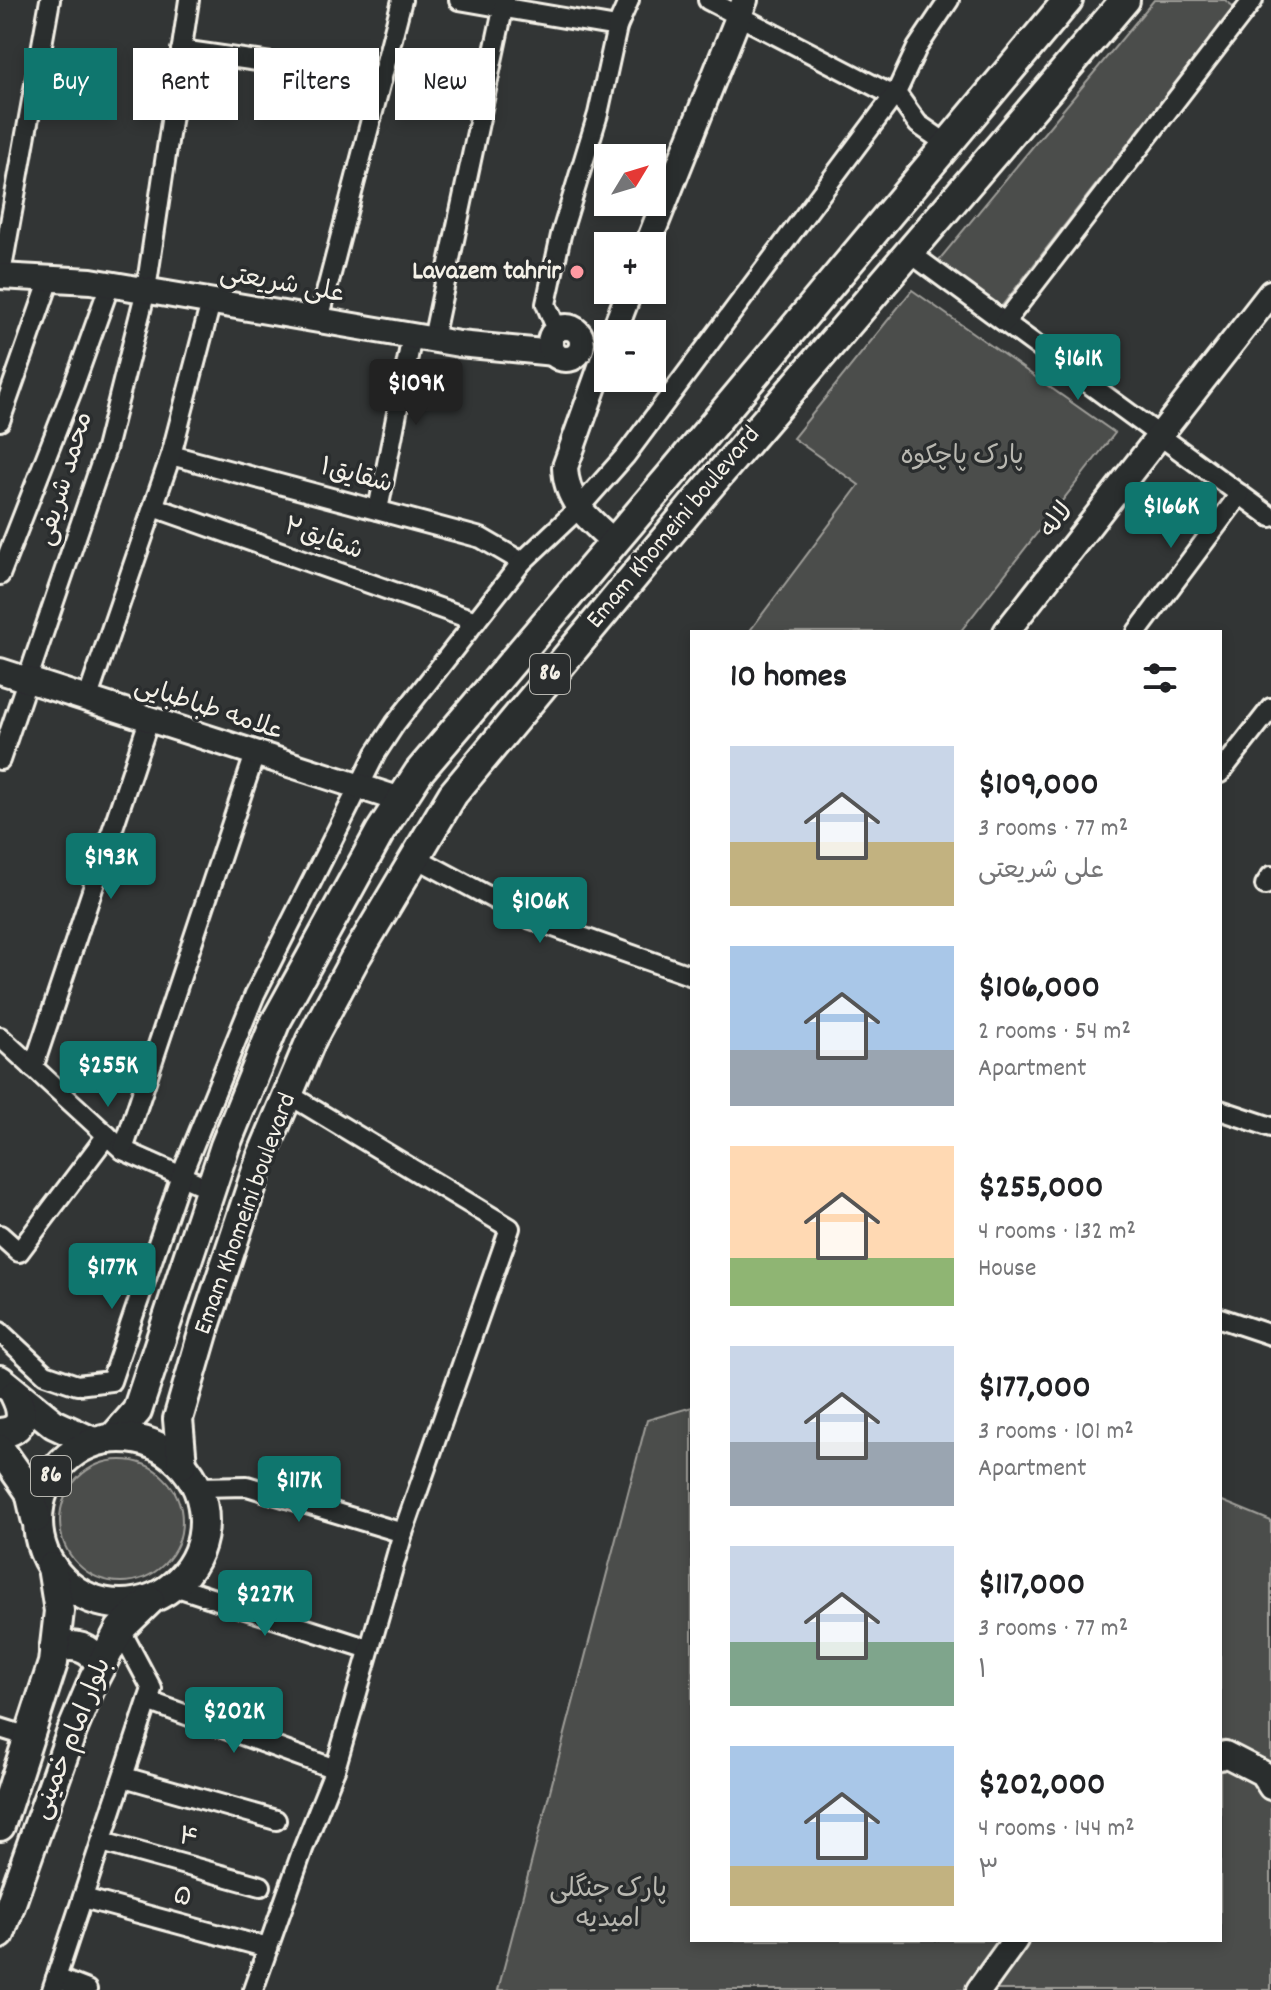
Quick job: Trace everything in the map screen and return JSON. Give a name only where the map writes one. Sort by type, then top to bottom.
[{"type":"main road","name":"Emam Khomeini boulevard","points":[[103,1440],[137,1411],[225,1146],[275,1023],[380,832],[419,772],[1068,0]]},
{"type":"main road","name":"Emam Khomeini boulevard","points":[[190,1475],[178,1419],[261,1158],[311,1040],[413,856],[453,794],[490,746],[1070,65],[1114,2]]},
{"type":"main road","points":[[1035,39],[1057,46],[1070,65]]},
{"type":"main road","points":[[614,542],[641,566]]},
{"type":"main road","points":[[155,1359],[162,1372],[178,1379],[192,1371]]},
{"type":"main road","points":[[8,1388],[54,1424],[103,1440],[139,1439],[163,1448],[190,1475]]},
{"type":"main road","points":[[0,1433],[8,1433],[19,1424],[22,1410],[8,1388]]},
{"type":"main road","name":"86","points":[[103,1440],[70,1455],[52,1474],[41,1497],[37,1523],[42,1546],[52,1567],[70,1587],[95,1600],[122,1605],[162,1593],[192,1566],[203,1541],[205,1514],[190,1475]]},
{"type":"main road","points":[[0,1449],[30,1492],[37,1523]]},
{"type":"main road","name":"بلوار امام خمینی","points":[[0,1826],[53,1663],[59,1611],[52,1567]]},
{"type":"main road","name":"بلوار امام خمینی","points":[[0,1934],[72,1731],[101,1665],[120,1629],[162,1593]]},
{"type":"main road","points":[[54,1649],[72,1645],[81,1647],[96,1657],[101,1665]]},
{"type":"street","points":[[0,277],[50,0]]},
{"type":"street","name":"محمد شریفی","points":[[181,48],[189,0]]},
{"type":"street","points":[[319,320],[402,0]]},
{"type":"street","points":[[459,0],[504,4],[617,27]]},
{"type":"street","points":[[588,398],[567,345],[548,315],[546,304],[561,235],[598,114],[617,27],[629,0]]},
{"type":"street","points":[[708,0],[742,8],[895,94],[918,124],[947,144]]},
{"type":"street","points":[[0,1332],[45,1374],[77,1385],[111,1381],[181,1176],[255,994],[385,736],[522,562],[578,509],[625,456],[895,94],[917,48],[949,0]]},
{"type":"street","points":[[1005,322],[1253,0]]},
{"type":"street","points":[[378,510],[504,4]]},
{"type":"street","points":[[653,232],[742,8]]},
{"type":"street","points":[[238,58],[382,79]]},
{"type":"street","name":"محمد شریفی","points":[[0,760],[106,449],[146,290],[171,120]]},
{"type":"street","points":[[910,253],[1271,517]]},
{"type":"street","name":"علی شریعتی","points":[[0,277],[110,284],[422,338],[567,345]]},
{"type":"street","points":[[0,421],[50,279]]},
{"type":"street","points":[[0,575],[110,284]]},
{"type":"street","name":"لاله","points":[[1008,630],[1271,293]]},
{"type":"street","points":[[87,700],[171,455],[211,302]]},
{"type":"street","points":[[567,345],[594,335]]},
{"type":"street","points":[[594,383],[565,467],[565,481],[578,509],[614,542]]},
{"type":"street","name":"شقایق۱","points":[[171,455],[481,538],[522,562]]},
{"type":"street","points":[[1138,630],[1240,494]]},
{"type":"street","name":"شقایق۲","points":[[154,507],[476,621]]},
{"type":"street","name":"علامه طباطبایی","points":[[0,671],[401,800]]},
{"type":"street","points":[[1222,770],[1271,708]]},
{"type":"street","points":[[33,1068],[149,720]]},
{"type":"street","points":[[123,1150],[255,754]]},
{"type":"street","points":[[413,856],[531,919],[690,975]]},
{"type":"street","points":[[0,1037],[123,1150],[211,1189]]},
{"type":"street","points":[[253,1990],[335,1769],[403,1533],[510,1228],[288,1094]]},
{"type":"street","points":[[1222,1111],[1271,1127]]},
{"type":"street","points":[[0,1235],[19,1252],[107,1135]]},
{"type":"street","points":[[1222,1319],[1271,1335]]},
{"type":"street","points":[[190,1475],[247,1486],[403,1533]]},
{"type":"street","points":[[162,1593],[369,1649]]},
{"type":"street","points":[[87,1990],[54,1984],[152,1689],[120,1629]]},
{"type":"street","points":[[148,1701],[335,1769]]},
{"type":"street","points":[[0,1728],[29,1737]]},
{"type":"street","points":[[1222,1756],[1225,1754],[1262,1773],[1271,1787]]},
{"type":"street","points":[[124,1777],[276,1820]]},
{"type":"street","name":"۴","points":[[102,1842],[261,1886]]},
{"type":"street","name":"۵","points":[[83,1898],[268,1948]]},
{"type":"street","points":[[979,1990],[1014,1942]]},
{"type":"green space","points":[[1154,0],[1225,0],[1234,7],[1001,307],[938,261]]},
{"type":"green space","name":"پارک پاچکوه","points":[[912,290],[1115,433],[962,630],[750,630],[859,485],[793,438]]},
{"type":"green space","name":"پارک جنگلی امیدیه","points":[[690,1408],[690,1942],[1222,1942],[1222,1501],[1271,1521],[1271,1990],[498,1990],[647,1420]]},
{"type":"green space","points":[[121,1460],[144,1464],[164,1478],[178,1498],[182,1521],[178,1544],[164,1564],[144,1578],[121,1582],[98,1578],[78,1564],[64,1544],[60,1521],[64,1498],[78,1478],[98,1464]]},
{"type":"place","name":"Lavazem tahrir","points":[[577,272]]}]
